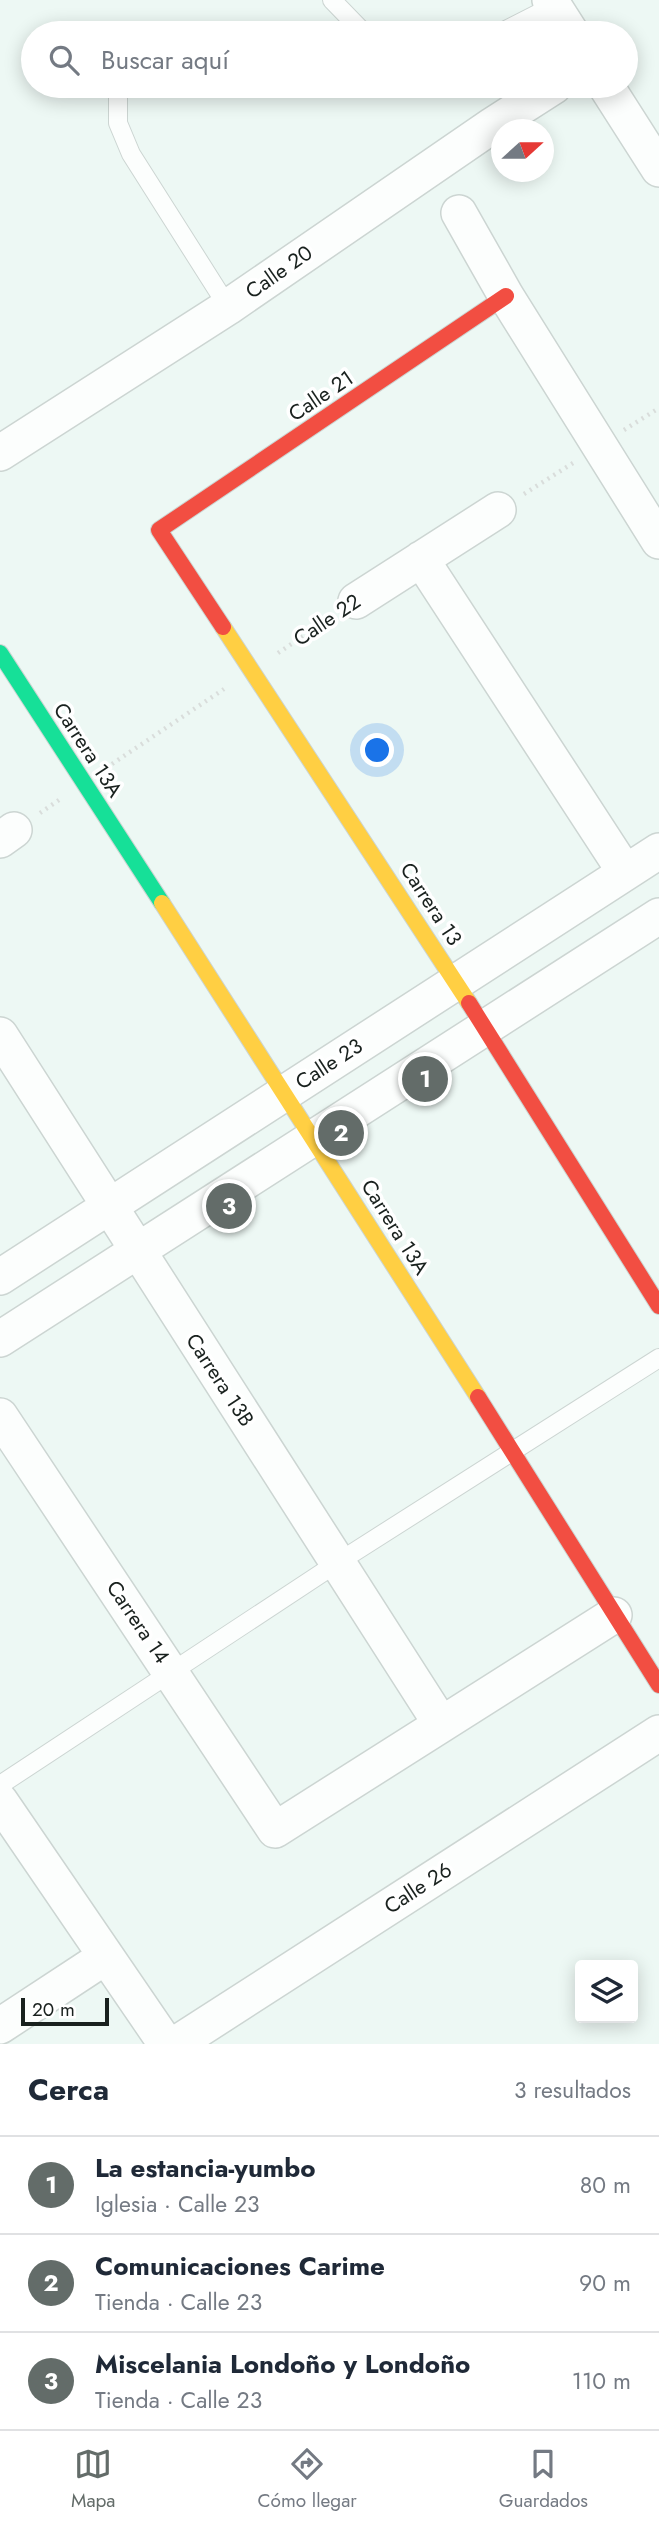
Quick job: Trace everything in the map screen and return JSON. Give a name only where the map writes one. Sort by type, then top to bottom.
[{"type":"street","name":"Calle 20","points":[[0,453],[228,307],[535,98]]},
{"type":"street","points":[[614,98],[659,169]]},
{"type":"street","points":[[459,213],[506,296],[659,541]]},
{"type":"street","name":"Calle 21","points":[[159,530],[506,296]]},
{"type":"street","name":"Calle 22","points":[[356,601],[498,510]]},
{"type":"street","name":"Carrera 13","points":[[159,530],[456,982],[659,1306]]},
{"type":"street","points":[[421,559],[625,872]]},
{"type":"street","name":"Carrera 13A","points":[[0,653],[314,1138],[659,1685]]},
{"type":"street","name":"Calle 23","points":[[0,1277],[659,851]]},
{"type":"street","points":[[0,1339],[657,921]]},
{"type":"street","name":"Carrera 13B","points":[[0,1035],[442,1724]]},
{"type":"street","name":"Carrera 14","points":[[0,1416],[275,1830],[442,1724]]},
{"type":"street","points":[[442,1724],[614,1615]]},
{"type":"street","name":"Calle 26","points":[[176,2044],[659,1733]]},
{"type":"street","points":[[0,1801],[166,2044]]},
{"type":"street","points":[[0,2026],[105,1956]]},
{"type":"lane","points":[[332,0],[352,21]]},
{"type":"lane","points":[[531,21],[560,10]]},
{"type":"lane","points":[[118,98],[118,123],[131,154],[228,307]]},
{"type":"lane","points":[[0,1785],[337,1563],[659,1358]]},
{"type":"path","points":[[498,510],[659,408]]},
{"type":"path","name":"Calle 22","points":[[7,835],[356,601]]},
{"type":"traffic: fast","points":[[0,653],[162,903]]},
{"type":"traffic: slow","points":[[223,627],[469,1003]]},
{"type":"traffic: slow","points":[[162,903],[478,1397]]},
{"type":"traffic: jam","points":[[223,627],[159,530],[506,296]]},
{"type":"traffic: jam","points":[[469,1003],[659,1306]]},
{"type":"traffic: jam","points":[[478,1397],[659,1685]]},
{"type":"place","name":"La estancia-yumbo","points":[[425,1079]]},
{"type":"place","name":"Comunicaciones Carime","points":[[341,1133]]},
{"type":"place","name":"Miscelania Londoño y Londoño","points":[[229,1206]]}]
